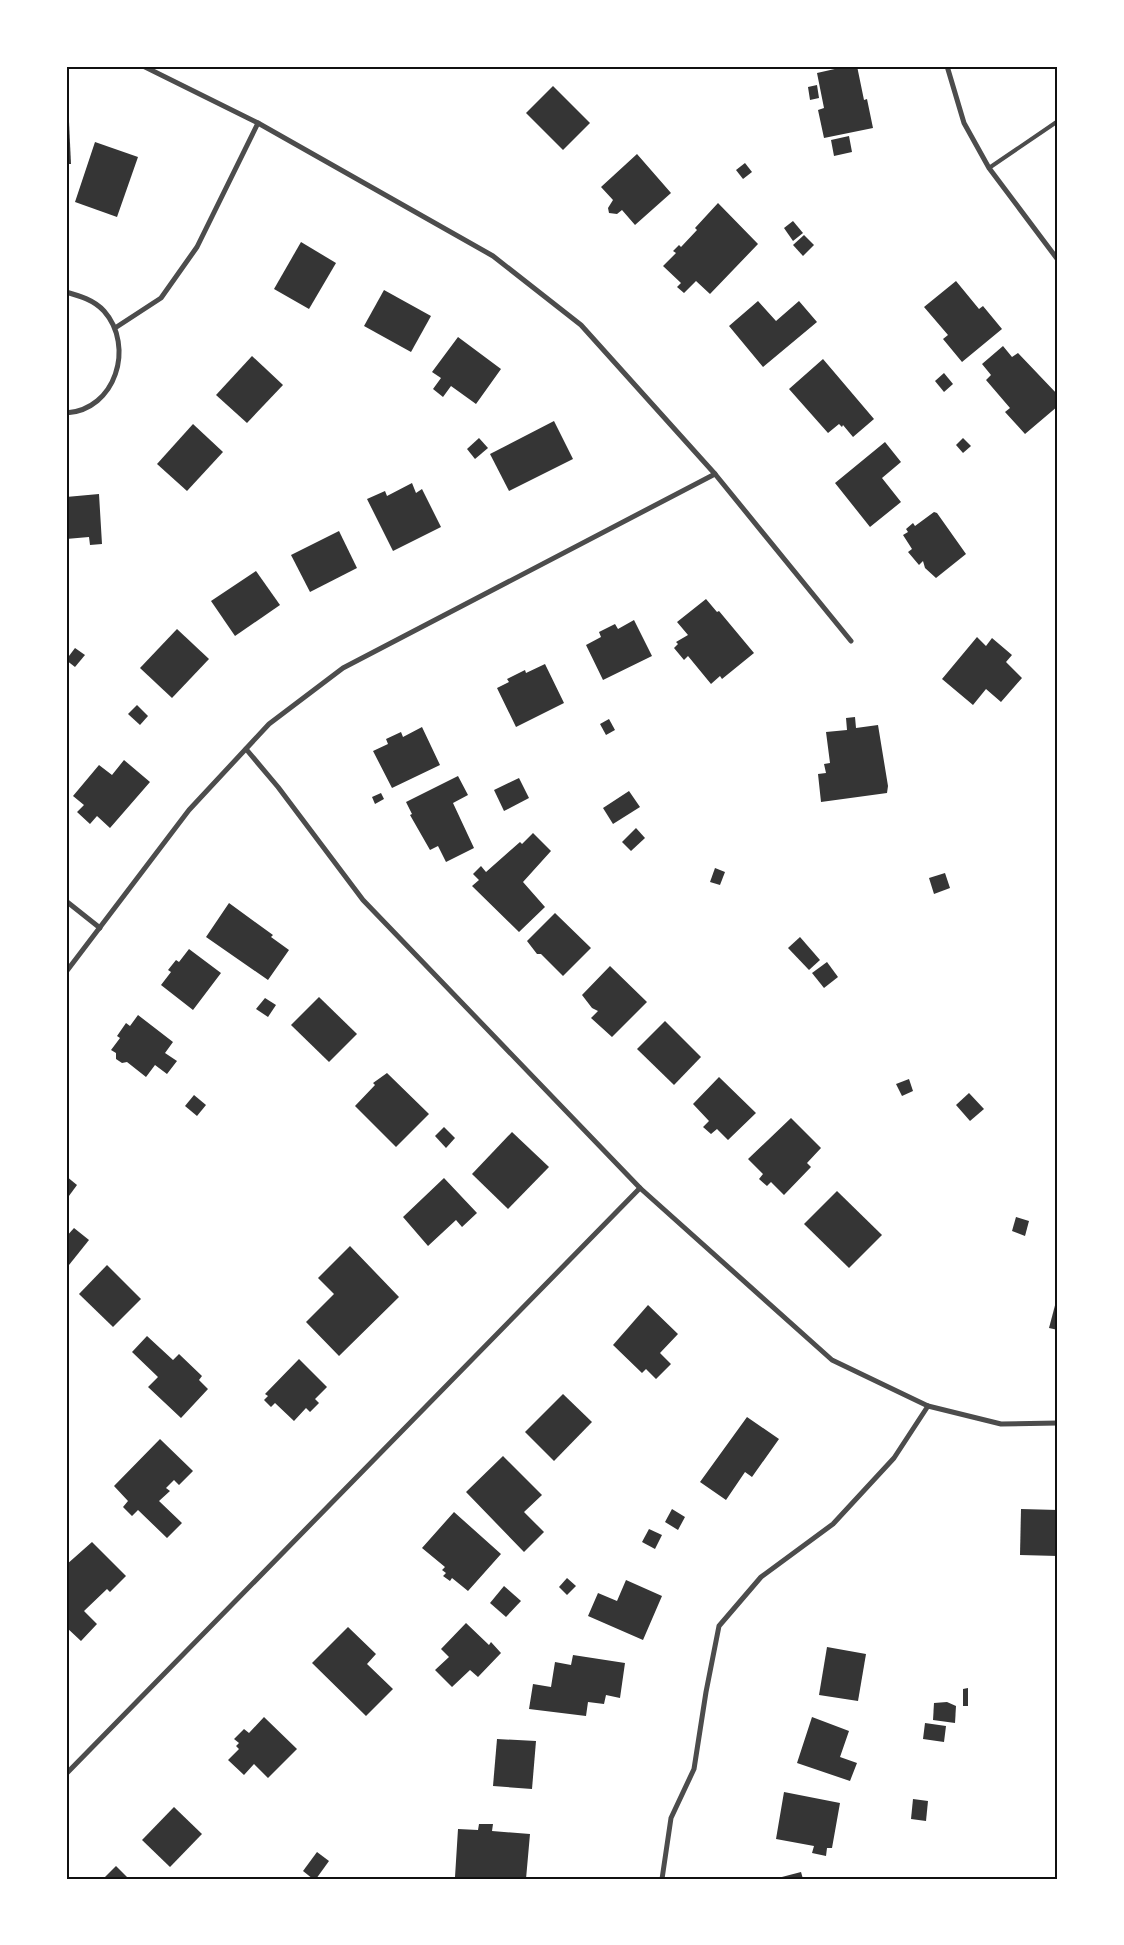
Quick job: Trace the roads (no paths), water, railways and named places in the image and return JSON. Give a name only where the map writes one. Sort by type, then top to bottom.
[{"type":"street","points":[[143,66],[258,123],[493,256],[581,325],[715,474],[850,640]]},
{"type":"street","points":[[947,66],[964,123],[989,168],[1058,260]]},
{"type":"street","points":[[115,328],[161,298],[197,247],[258,123]]},
{"type":"street","points":[[66,292],[86,298],[103,310],[115,328],[121,348],[118,370],[109,389],[93,404],[74,412],[66,413]]},
{"type":"street","points":[[66,972],[189,810],[269,724],[342,668],[715,474]]},
{"type":"street","points":[[246,749],[278,787],[363,900],[640,1188],[832,1360],[928,1406],[1002,1424],[1058,1423]]},
{"type":"street","points":[[66,901],[100,928]]},
{"type":"street","points":[[66,1774],[640,1188]]},
{"type":"street","points":[[662,1879],[672,1818],[694,1769],[719,1626],[760,1577],[833,1524],[894,1458],[928,1406]]},
{"type":"lane","points":[[989,168],[1058,122]]}]
